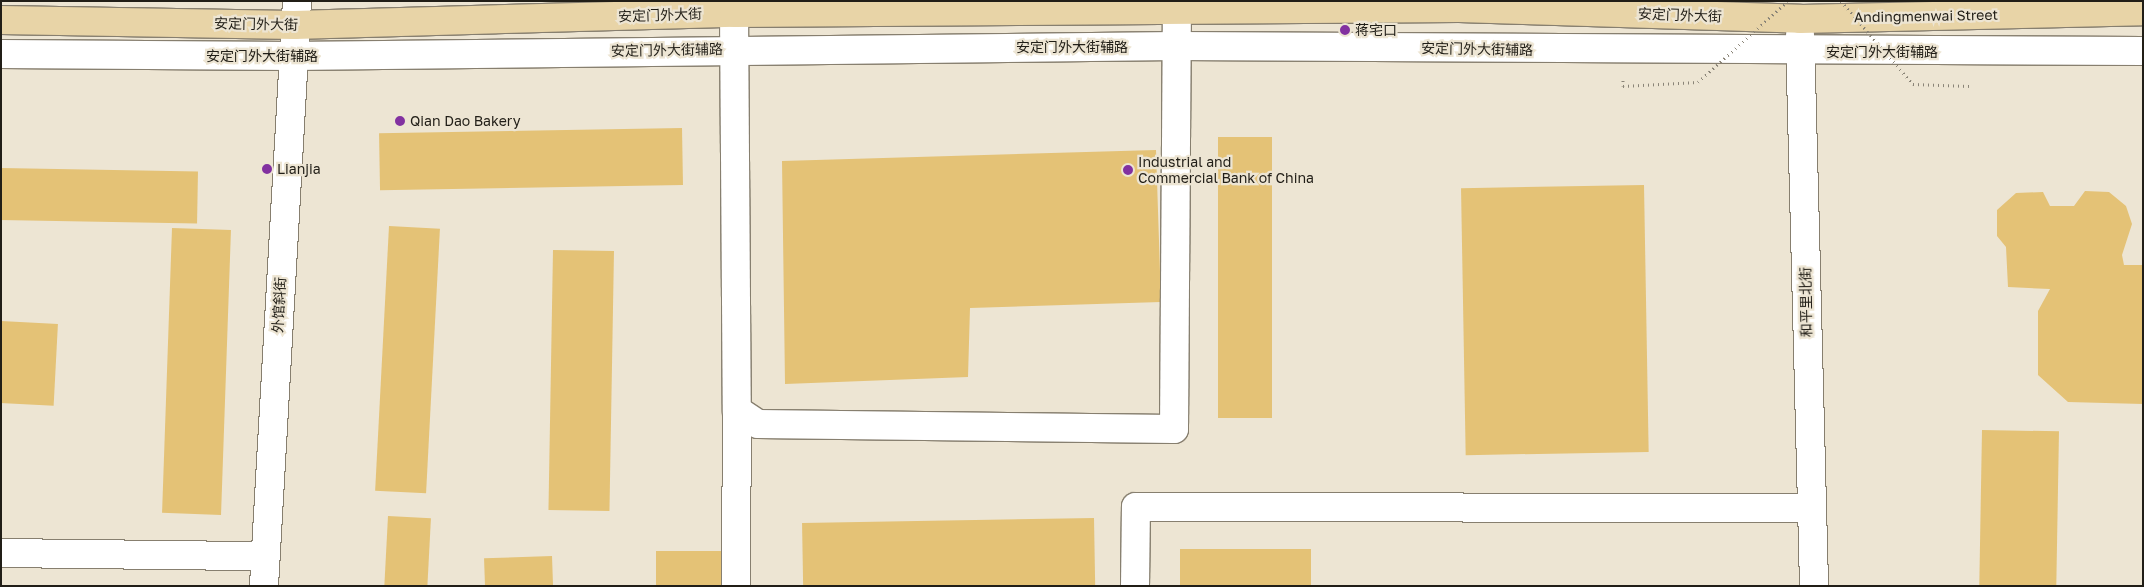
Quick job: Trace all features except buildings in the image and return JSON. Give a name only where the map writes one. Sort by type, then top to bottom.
[{"type":"main road","name":"Andingmenwai Street","points":[[1796,6],[2143,11]]},
{"type":"main road","name":"安定门外大街","points":[[1,20],[295,13],[1177,12],[1796,6]]},
{"type":"street","name":"和平里北街","points":[[1796,6],[1801,52],[1810,508],[1814,586]]},
{"type":"street","points":[[737,410],[758,424],[1174,429],[1177,12]]},
{"type":"street","name":"外馆斜街","points":[[264,586],[295,13]]},
{"type":"street","points":[[734,13],[737,410],[736,586]]},
{"type":"street","name":"安定门外大街辅路","points":[[1,54],[292,56],[734,49],[1176,46],[1801,52],[2143,50]]},
{"type":"street","points":[[1135,586],[1136,507],[1810,508]]},
{"type":"street","points":[[1,552],[265,556]]},
{"type":"path","points":[[1841,1],[1913,84],[1969,86]]},
{"type":"path","points":[[1623,86],[1698,82],[1796,6]]},
{"type":"place","name":"蒋宅口","points":[[1345,30]]},
{"type":"place","name":"Qian Dao Bakery","points":[[400,121]]},
{"type":"place","name":"Lianjia","points":[[267,169]]},
{"type":"place","name":"Industrial and Commercial Bank of China","points":[[1128,170]]}]
